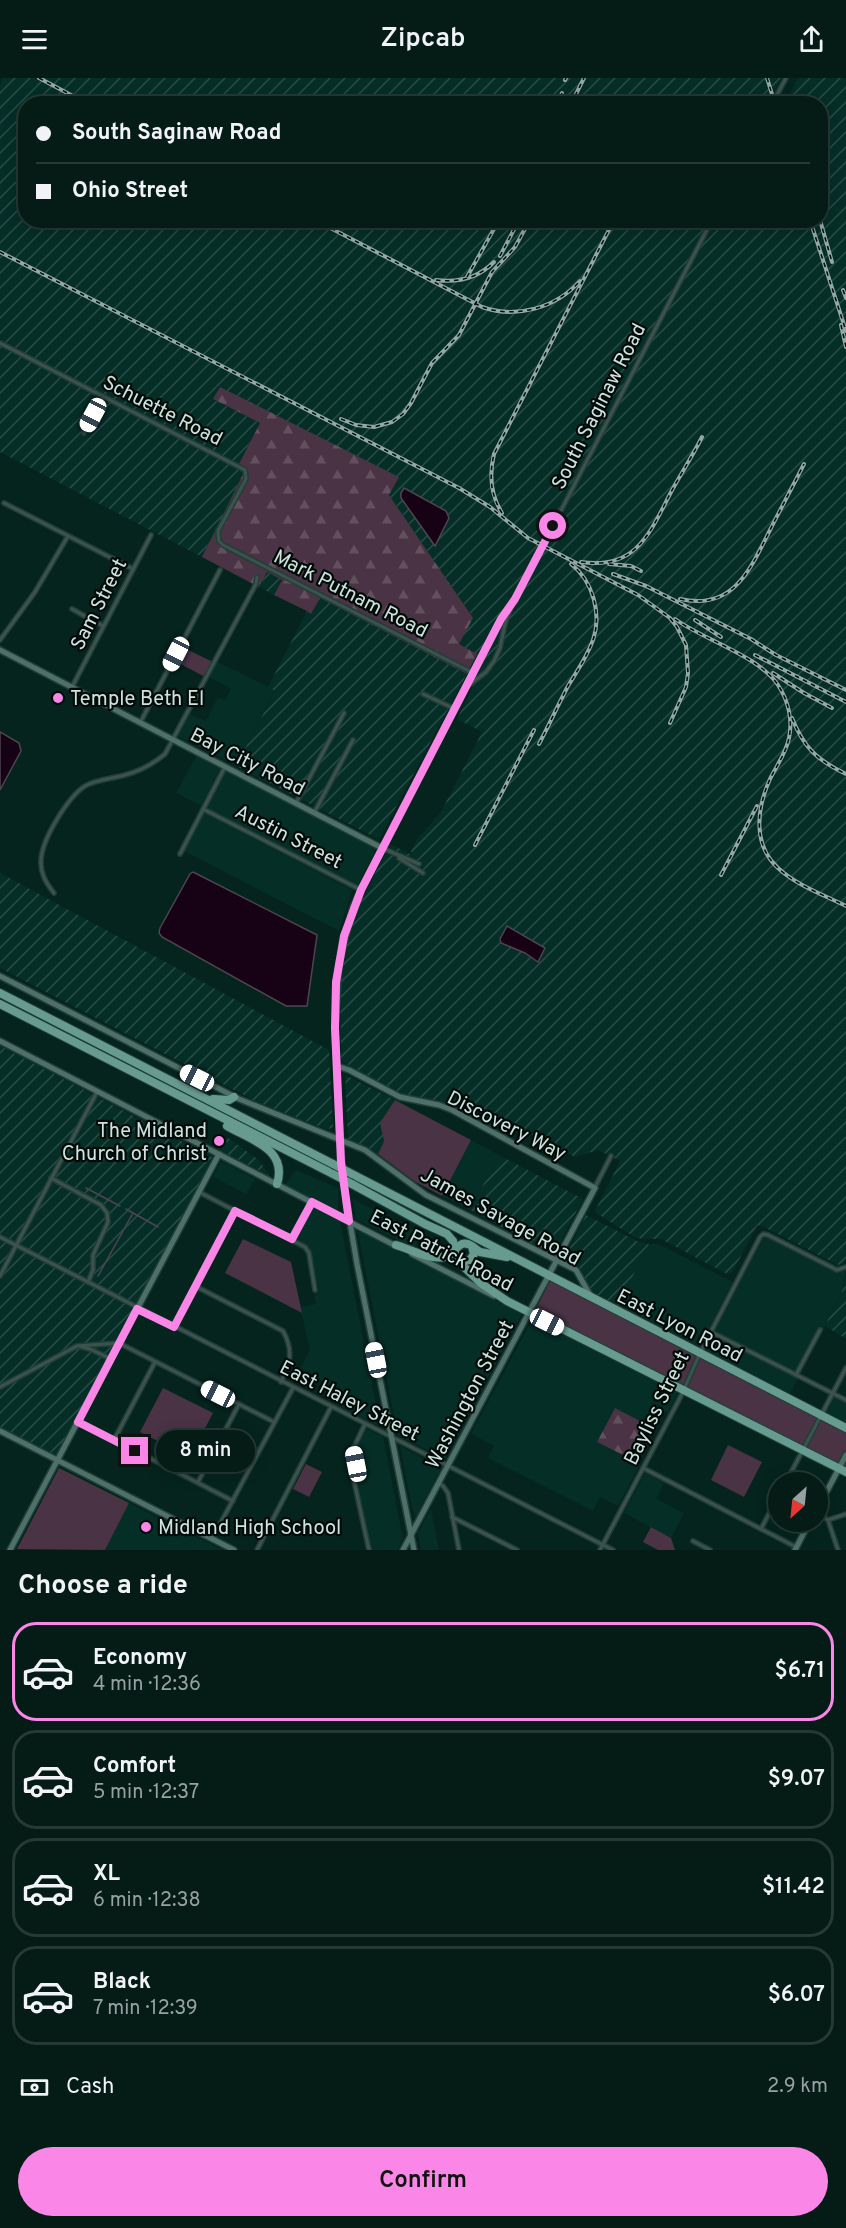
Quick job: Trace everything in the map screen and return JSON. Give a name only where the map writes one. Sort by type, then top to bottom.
[{"type":"highway","points":[[0,993],[191,1091],[218,1101],[234,1097]]},
{"type":"highway","points":[[0,1004],[447,1234],[452,1239],[456,1254],[479,1282],[515,1305]]},
{"type":"highway","points":[[153,1082],[270,1151],[279,1164],[277,1184]]},
{"type":"highway","name":"East Lyon Road","points":[[191,1091],[846,1428]]},
{"type":"highway","points":[[456,1254],[458,1246],[463,1243],[480,1252],[520,1260]]},
{"type":"highway","points":[[396,1245],[419,1255],[442,1258],[456,1254]]},
{"type":"highway","points":[[456,1254],[462,1261],[470,1260],[474,1254],[472,1246]]},
{"type":"highway","name":"East Patrick Road","points":[[515,1305],[842,1471]]},
{"type":"street","points":[[776,96],[786,78]]},
{"type":"street","name":"South Saginaw Road","points":[[468,686],[486,672],[494,661],[512,605],[708,228]]},
{"type":"street","name":"Schuette Road","points":[[0,343],[244,470],[246,479],[218,531],[218,538]]},
{"type":"street","points":[[84,433],[103,396]]},
{"type":"street","points":[[4,503],[133,569]]},
{"type":"street","name":"Sam Street","points":[[72,687],[150,535]]},
{"type":"street","points":[[0,640],[35,592],[68,536]]},
{"type":"street","name":"Mark Putnam Road","points":[[218,538],[223,545],[473,673]]},
{"type":"street","points":[[140,723],[220,570]]},
{"type":"street","points":[[54,893],[41,872],[42,852],[68,802],[84,787],[97,780],[131,773],[151,765],[165,754],[257,578]]},
{"type":"street","name":"South Saginaw Road","points":[[414,1550],[349,1221],[340,1138],[337,1066],[335,1002],[339,963],[348,921],[361,890],[473,673],[504,615],[512,605]]},
{"type":"street","points":[[72,609],[103,626]]},
{"type":"street","name":"Bay City Road","points":[[0,650],[395,855],[419,864]]},
{"type":"street","points":[[423,694],[455,710]]},
{"type":"street","points":[[296,803],[344,713]]},
{"type":"street","points":[[314,813],[353,740]]},
{"type":"street","points":[[180,854],[225,767]]},
{"type":"street","name":"Austin Street","points":[[204,809],[361,890]]},
{"type":"street","points":[[395,855],[423,873]]},
{"type":"street","name":"James Savage Road","points":[[0,976],[234,1097],[340,1138],[372,1155],[426,1195],[579,1273],[585,1288],[593,1299]]},
{"type":"street","name":"East Patrick Road","points":[[0,1041],[396,1245]]},
{"type":"street","name":"Discovery Way","points":[[337,1066],[400,1097],[432,1103],[452,1110],[595,1188]]},
{"type":"street","points":[[0,1276],[97,1091]]},
{"type":"street","points":[[10,1550],[219,1154]]},
{"type":"street","name":"Washington Street","points":[[403,1550],[611,1156]]},
{"type":"street","points":[[51,1178],[101,1205],[107,1213],[107,1227],[93,1255],[93,1270],[88,1282]]},
{"type":"street","points":[[199,1192],[292,1239],[308,1250],[315,1290]]},
{"type":"street","points":[[292,1239],[312,1202]]},
{"type":"street","points":[[174,1327],[235,1211]]},
{"type":"street","name":"Bayliss Street","points":[[600,1550],[684,1391],[700,1353],[761,1236],[768,1235],[835,1268],[844,1268]]},
{"type":"street","name":"East Haley Street","points":[[0,1237],[137,1309],[613,1550]]},
{"type":"street","name":"East Patrick Road","points":[[419,1255],[515,1305]]},
{"type":"street","points":[[195,1286],[282,1331],[286,1336],[291,1360],[281,1382]]},
{"type":"street","points":[[796,1375],[820,1330]]},
{"type":"street","points":[[711,1332],[846,1400]]},
{"type":"street","points":[[0,1387],[77,1346],[119,1343],[274,1422]]},
{"type":"street","points":[[77,1346],[90,1349],[111,1359]]},
{"type":"street","points":[[114,1440],[155,1362]]},
{"type":"street","points":[[791,1472],[846,1368]]},
{"type":"street","points":[[212,1539],[292,1388]]},
{"type":"street","points":[[198,1483],[239,1404]]},
{"type":"street","points":[[256,1550],[332,1407]]},
{"type":"street","points":[[78,1422],[233,1501]]},
{"type":"street","points":[[365,1424],[354,1447],[356,1464],[353,1476],[369,1550]]},
{"type":"street","points":[[0,1431],[234,1550]]},
{"type":"street","points":[[828,1493],[842,1471],[846,1455]]},
{"type":"street","points":[[643,1468],[796,1548],[804,1532]]},
{"type":"street","points":[[439,1483],[446,1488],[459,1550]]},
{"type":"street","points":[[838,1550],[828,1520],[846,1514]]},
{"type":"street","points":[[761,1529],[768,1515]]},
{"type":"street","points":[[452,1517],[517,1550]]},
{"type":"street","points":[[693,1541],[710,1550]]},
{"type":"shaded area","points":[[3,78],[781,78],[771,96],[18,96],[18,228],[828,228],[828,96],[789,96],[798,78],[846,78],[846,1258],[843,1264],[838,1265],[760,1225],[757,1226],[732,1273],[727,1274],[661,1239],[641,1239],[631,1235],[596,1213],[620,1161],[598,1150],[575,1157],[499,1118],[493,1129],[447,1103],[399,1093],[341,1061],[340,980],[345,946],[358,907],[390,844],[412,855],[411,851],[417,839],[441,812],[482,732],[457,719],[474,684],[483,676],[469,669],[459,644],[472,617],[389,495],[398,478],[220,387],[214,400],[260,423],[239,464],[246,468],[202,557],[0,452],[0,84]]},
{"type":"shaded area","points":[[404,488],[446,511],[449,518],[435,546],[401,498]]},
{"type":"shaded area","points":[[267,572],[282,580],[274,595],[259,587]]},
{"type":"shaded area","points":[[319,598],[467,674],[380,837],[376,838],[236,766],[275,691],[268,687],[307,611],[311,613]]},
{"type":"shaded area","points":[[217,662],[275,690],[236,766],[178,736],[190,714],[206,721],[218,697],[225,700],[231,689],[209,677]]},
{"type":"shaded area","points":[[0,732],[19,743],[21,751],[0,790]]},
{"type":"shaded area","points":[[196,756],[218,767],[219,770],[201,806],[176,793]]},
{"type":"shaded area","points":[[227,771],[376,848],[358,886],[208,809],[207,806]]},
{"type":"shaded area","points":[[204,813],[352,890],[339,931],[184,851]]},
{"type":"shaded area","points":[[193,872],[317,935],[307,1006],[286,1006],[162,937],[159,933],[160,928]]},
{"type":"shaded area","points":[[0,873],[329,1050],[333,1128],[326,1129],[257,1102],[0,968]]},
{"type":"shaded area","points":[[507,926],[545,948],[538,962],[525,953],[501,943],[500,939]]},
{"type":"shaded area","points":[[0,1046],[214,1158],[56,1455],[0,1428]]},
{"type":"shaded area","points":[[345,1075],[395,1100],[381,1123],[384,1141],[378,1154],[348,1139]]},
{"type":"shaded area","points":[[228,1138],[259,1160],[269,1175],[221,1151]]},
{"type":"shaded area","points":[[471,1140],[499,1155],[470,1210],[442,1196]]},
{"type":"shaded area","points":[[499,1155],[583,1199],[553,1255],[470,1210]]},
{"type":"shaded area","points":[[221,1161],[255,1179],[246,1194],[213,1177]]},
{"type":"shaded area","points":[[296,1170],[338,1188],[338,1211],[285,1185]]},
{"type":"shaded area","points":[[353,1199],[421,1234],[414,1248],[356,1219]]},
{"type":"shaded area","points":[[311,1207],[340,1221],[380,1425],[333,1403],[340,1390],[300,1369],[310,1350],[300,1307],[316,1304],[314,1295],[319,1289],[310,1249],[295,1237]]},
{"type":"shaded area","points":[[586,1215],[637,1241],[649,1244],[617,1308],[590,1292],[585,1287],[580,1269],[563,1261]]},
{"type":"shaded area","points":[[358,1232],[522,1314],[445,1459],[398,1436]]},
{"type":"shaded area","points":[[764,1236],[837,1272],[846,1271],[841,1293],[823,1331],[817,1328],[816,1335],[793,1375],[798,1378],[789,1396],[705,1353]]},
{"type":"shaded area","points":[[649,1244],[658,1244],[733,1282],[699,1348],[696,1349],[617,1308]]},
{"type":"shaded area","points":[[846,1276],[846,1339],[825,1326],[841,1294]]},
{"type":"shaded area","points":[[533,1318],[561,1335],[678,1392],[668,1413],[655,1407],[646,1424],[615,1408],[597,1442],[640,1464],[618,1506],[600,1497],[593,1511],[488,1458],[494,1446],[471,1434]]},
{"type":"shaded area","points":[[834,1397],[846,1402],[846,1425],[825,1413]]},
{"type":"shaded area","points":[[365,1428],[383,1437],[403,1539],[397,1550],[371,1550],[355,1476],[358,1467],[355,1447]]},
{"type":"shaded area","points":[[400,1446],[441,1468],[415,1518],[410,1498]]},
{"type":"shaded area","points":[[645,1473],[664,1483],[656,1499],[684,1513],[671,1538],[624,1513]]},
{"type":"shaded area","name":"Midland High School","points":[[129,1503],[222,1550],[105,1550]]},
{"type":"shaded area","points":[[431,1509],[439,1550],[421,1550],[418,1533]]},
{"type":"green space","points":[[220,387],[399,477],[389,495],[473,618],[459,644],[477,654],[467,674],[320,598],[311,614],[274,595],[282,580],[267,572],[259,587],[202,557],[246,468],[239,464],[260,423],[213,399]]},
{"type":"green space","points":[[182,647],[213,662],[205,677],[175,661]]},
{"type":"green space","points":[[395,1100],[471,1140],[442,1196],[414,1181],[378,1154],[384,1141],[380,1123]]},
{"type":"green space","points":[[243,1239],[291,1262],[302,1313],[225,1273]]},
{"type":"green space","points":[[550,1281],[846,1431],[846,1470],[535,1311]]},
{"type":"green space","points":[[163,1388],[213,1413],[190,1457],[140,1432]]},
{"type":"green space","points":[[615,1408],[646,1424],[629,1458],[597,1442]]},
{"type":"green space","points":[[728,1445],[762,1462],[744,1497],[711,1480]]},
{"type":"green space","points":[[306,1464],[322,1472],[309,1497],[293,1489]]},
{"type":"green space","points":[[59,1468],[129,1503],[105,1550],[17,1549]]},
{"type":"green space","points":[[651,1527],[671,1538],[675,1550],[658,1550],[643,1542]]},
{"type":"waterway","points":[[86,1188],[120,1206]]},
{"type":"waterway","points":[[126,1209],[158,1227]]},
{"type":"waterway","points":[[98,1276],[133,1213]]},
{"type":"railway","points":[[39,78],[73,96]]},
{"type":"railway","points":[[575,96],[584,78]]},
{"type":"railway","points":[[767,78],[773,96]]},
{"type":"railway","points":[[330,228],[482,307],[495,310],[508,312],[535,309],[559,298],[580,281]]},
{"type":"railway","points":[[467,277],[495,228]]},
{"type":"railway","points":[[500,256],[515,228]]},
{"type":"railway","points":[[341,419],[356,425],[374,427],[392,422],[403,414],[432,363],[459,335],[492,272],[515,247],[525,228]]},
{"type":"railway","points":[[502,513],[495,499],[492,484],[491,469],[494,454],[610,228]]},
{"type":"railway","points":[[813,228],[846,331]]},
{"type":"railway","points":[[822,228],[832,262]]},
{"type":"railway","points":[[0,252],[459,488],[490,507],[528,538],[638,595],[670,618],[686,645],[688,673],[686,687],[670,723]]},
{"type":"railway","points":[[436,280],[452,281],[474,276],[494,262]]},
{"type":"railway","points":[[843,290],[846,298]]},
{"type":"railway","points":[[841,325],[846,347]]},
{"type":"railway","points":[[581,562],[615,561],[638,546],[655,523],[702,437]]},
{"type":"railway","points":[[680,599],[698,601],[714,599],[737,584],[755,559],[804,464]]},
{"type":"railway","points":[[539,744],[568,686],[582,664],[596,630],[594,599],[585,579],[571,564]]},
{"type":"railway","points":[[609,564],[631,566],[641,571]]},
{"type":"railway","points":[[613,574],[646,586],[846,690]]},
{"type":"railway","points":[[675,619],[758,665],[782,691],[789,710],[790,731],[786,749],[770,779],[762,802],[759,825],[764,848],[785,874],[802,885],[846,906]]},
{"type":"railway","points":[[695,620],[721,637]]},
{"type":"railway","points":[[755,655],[846,702]]},
{"type":"railway","points":[[773,673],[832,708]]},
{"type":"railway","points":[[792,718],[801,737],[813,752],[827,764],[846,774]]},
{"type":"railway","points":[[475,845],[534,730]]},
{"type":"railway","points":[[721,875],[757,806]]},
{"type":"place","name":"Temple Beth El","points":[[58,698]]},
{"type":"place","name":"The Midland Church of Christ","points":[[219,1141]]},
{"type":"place","name":"Midland High School","points":[[146,1527]]},
{"type":"route","points":[[135,1451],[78,1422],[137,1309],[174,1327],[235,1211],[292,1239],[312,1202],[349,1221],[341,1162],[335,1028],[336,982],[348,921],[361,890],[501,619],[512,605],[553,526]]}]
